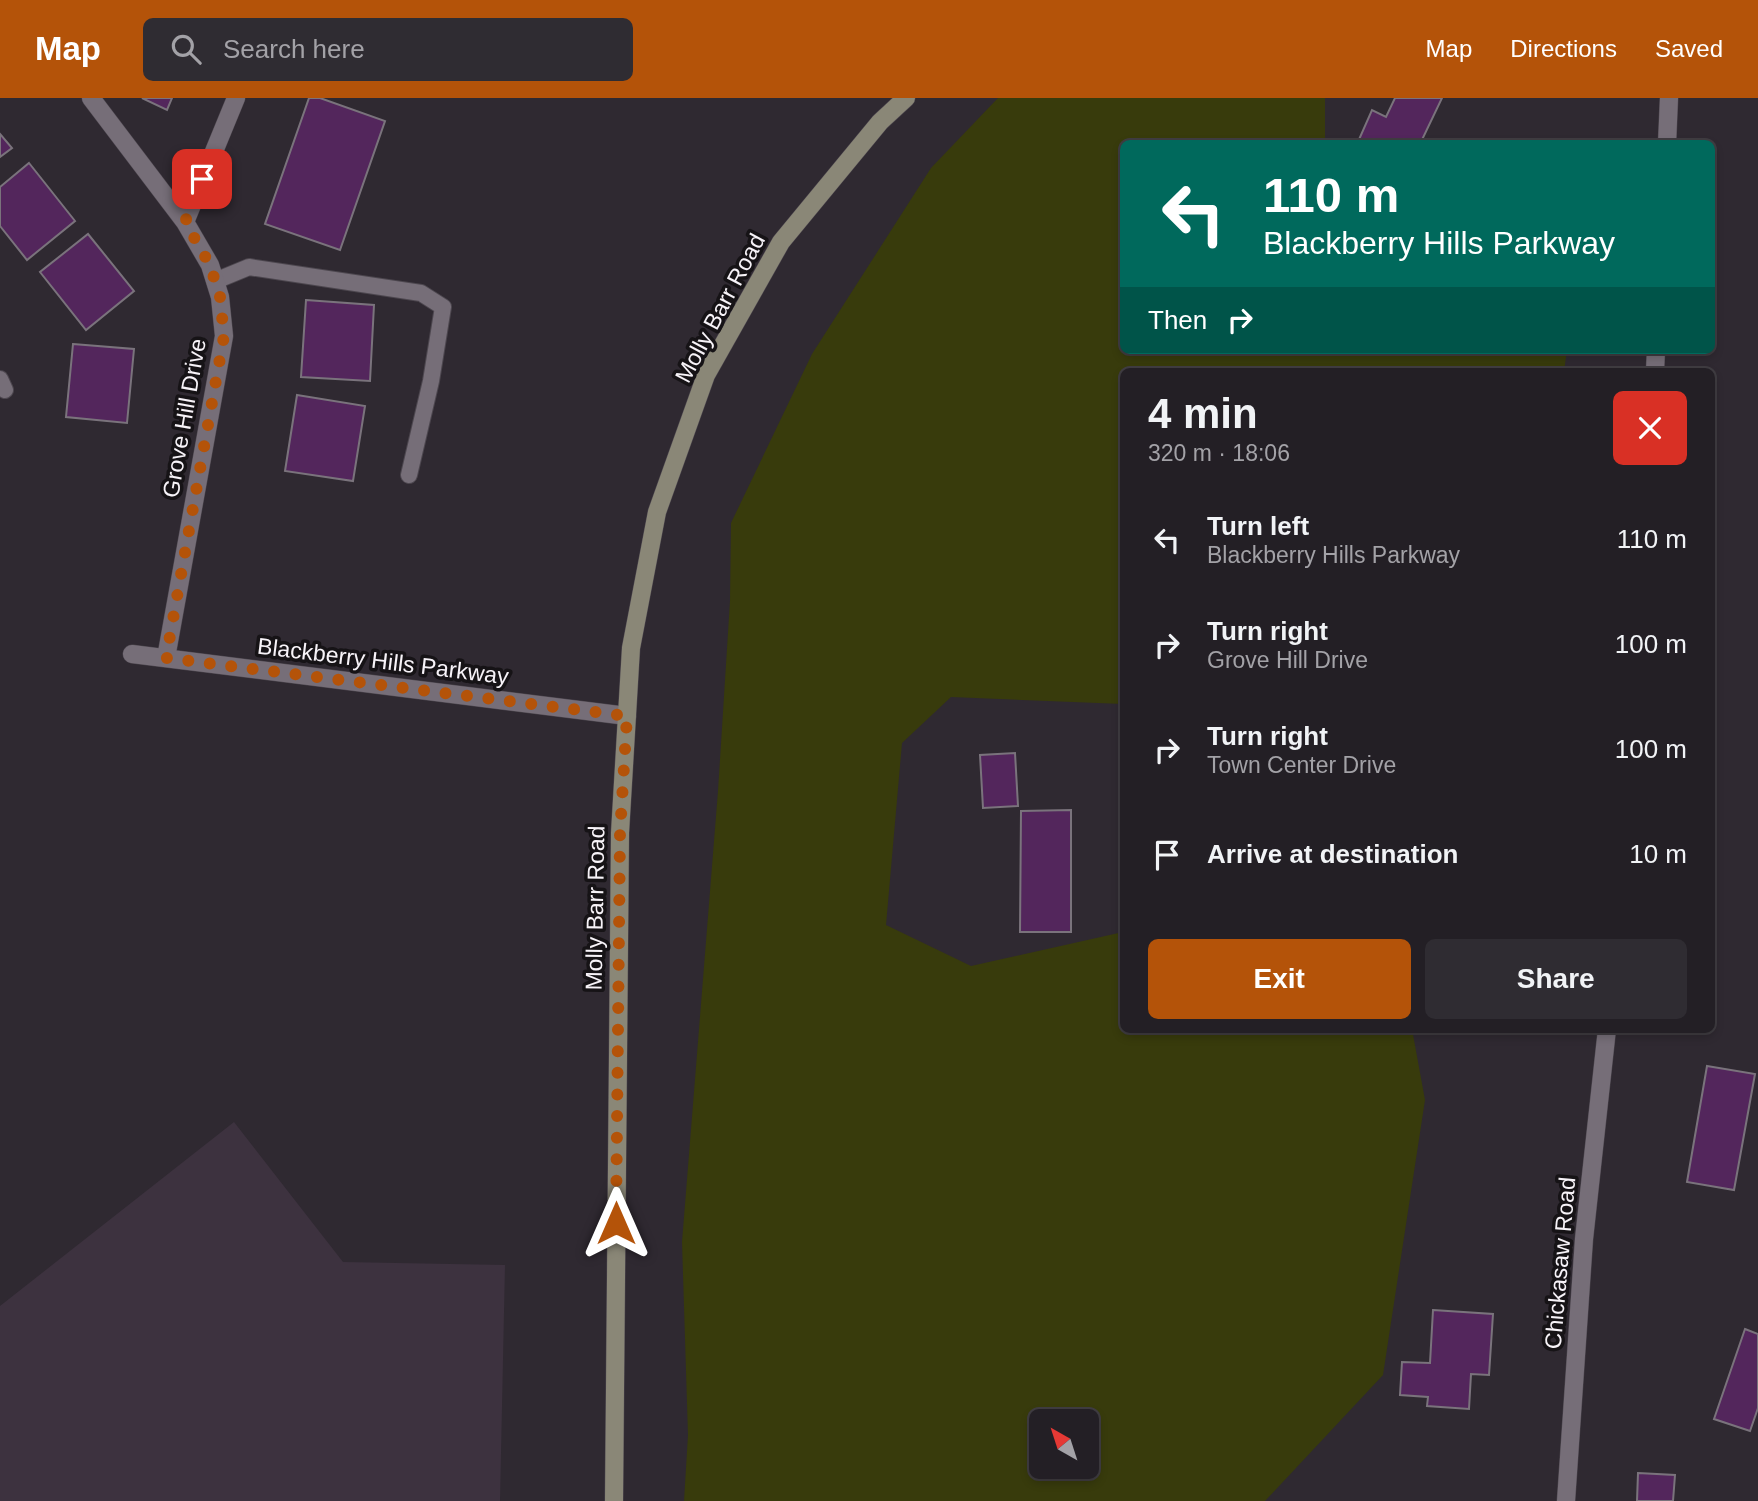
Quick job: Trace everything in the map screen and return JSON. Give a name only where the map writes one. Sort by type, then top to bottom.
[{"type":"main road","name":"Molly Barr Road","points":[[614,1501],[620,833],[631,648],[657,512],[706,375],[782,242],[880,122],[905,98]]},
{"type":"street","name":"Grove Hill Drive","points":[[92,98],[185,222],[210,265],[220,297],[224,336],[166,658]]},
{"type":"street","points":[[185,222],[236,98]]},
{"type":"street","points":[[1667,140],[1669,98]]},
{"type":"street","name":"Blackberry Hills Parkway","points":[[132,654],[627,716]]},
{"type":"street","name":"Chickasaw Road","points":[[1566,1501],[1584,1239],[1607,1033]]},
{"type":"lane","points":[[215,281],[249,267],[421,293],[443,307],[431,382],[409,475]]},
{"type":"shaded area","points":[[234,1122],[343,1262],[505,1265],[500,1501],[0,1501],[0,1306]]},
{"type":"green space","points":[[998,98],[1325,98],[1325,140],[1120,140],[1120,354],[1566,354],[1564,368],[1120,368],[1120,704],[951,697],[902,743],[886,925],[971,966],[1120,933],[1120,1033],[1413,1033],[1425,1100],[1383,1375],[1265,1501],[684,1501],[688,1435],[682,1242],[718,791],[730,601],[731,523],[812,354],[931,168]]},
{"type":"building","points":[[142,98],[172,98],[167,110]]},
{"type":"building","points":[[309,98],[320,98],[385,121],[340,250],[265,224]]},
{"type":"building","points":[[1395,98],[1442,98],[1422,140],[1359,140],[1372,110],[1386,117]]},
{"type":"building","points":[[0,134],[12,148],[0,157]]},
{"type":"building","points":[[29,163],[75,221],[27,260],[0,226],[0,187]]},
{"type":"building","points":[[88,234],[134,291],[86,330],[40,272]]},
{"type":"building","points":[[306,300],[374,305],[370,381],[301,377]]},
{"type":"building","points":[[73,344],[134,349],[127,423],[66,417]]},
{"type":"building","points":[[297,395],[365,406],[353,481],[285,471]]},
{"type":"building","points":[[1015,753],[1018,806],[983,808],[980,755]]},
{"type":"building","points":[[1071,810],[1071,932],[1020,932],[1021,811]]},
{"type":"building","points":[[1707,1066],[1755,1074],[1734,1190],[1687,1182]]},
{"type":"building","points":[[1433,1310],[1493,1314],[1489,1375],[1471,1374],[1469,1409],[1427,1406],[1428,1397],[1400,1395],[1402,1362],[1430,1363]]},
{"type":"building","points":[[1745,1329],[1758,1334],[1758,1408],[1750,1431],[1714,1419]]},
{"type":"building","points":[[1638,1473],[1675,1475],[1673,1501],[1637,1501]]},
{"type":"route","points":[[202,179],[185,222],[210,265],[220,297],[224,336],[166,658],[627,716],[620,833],[616,1223]]}]
